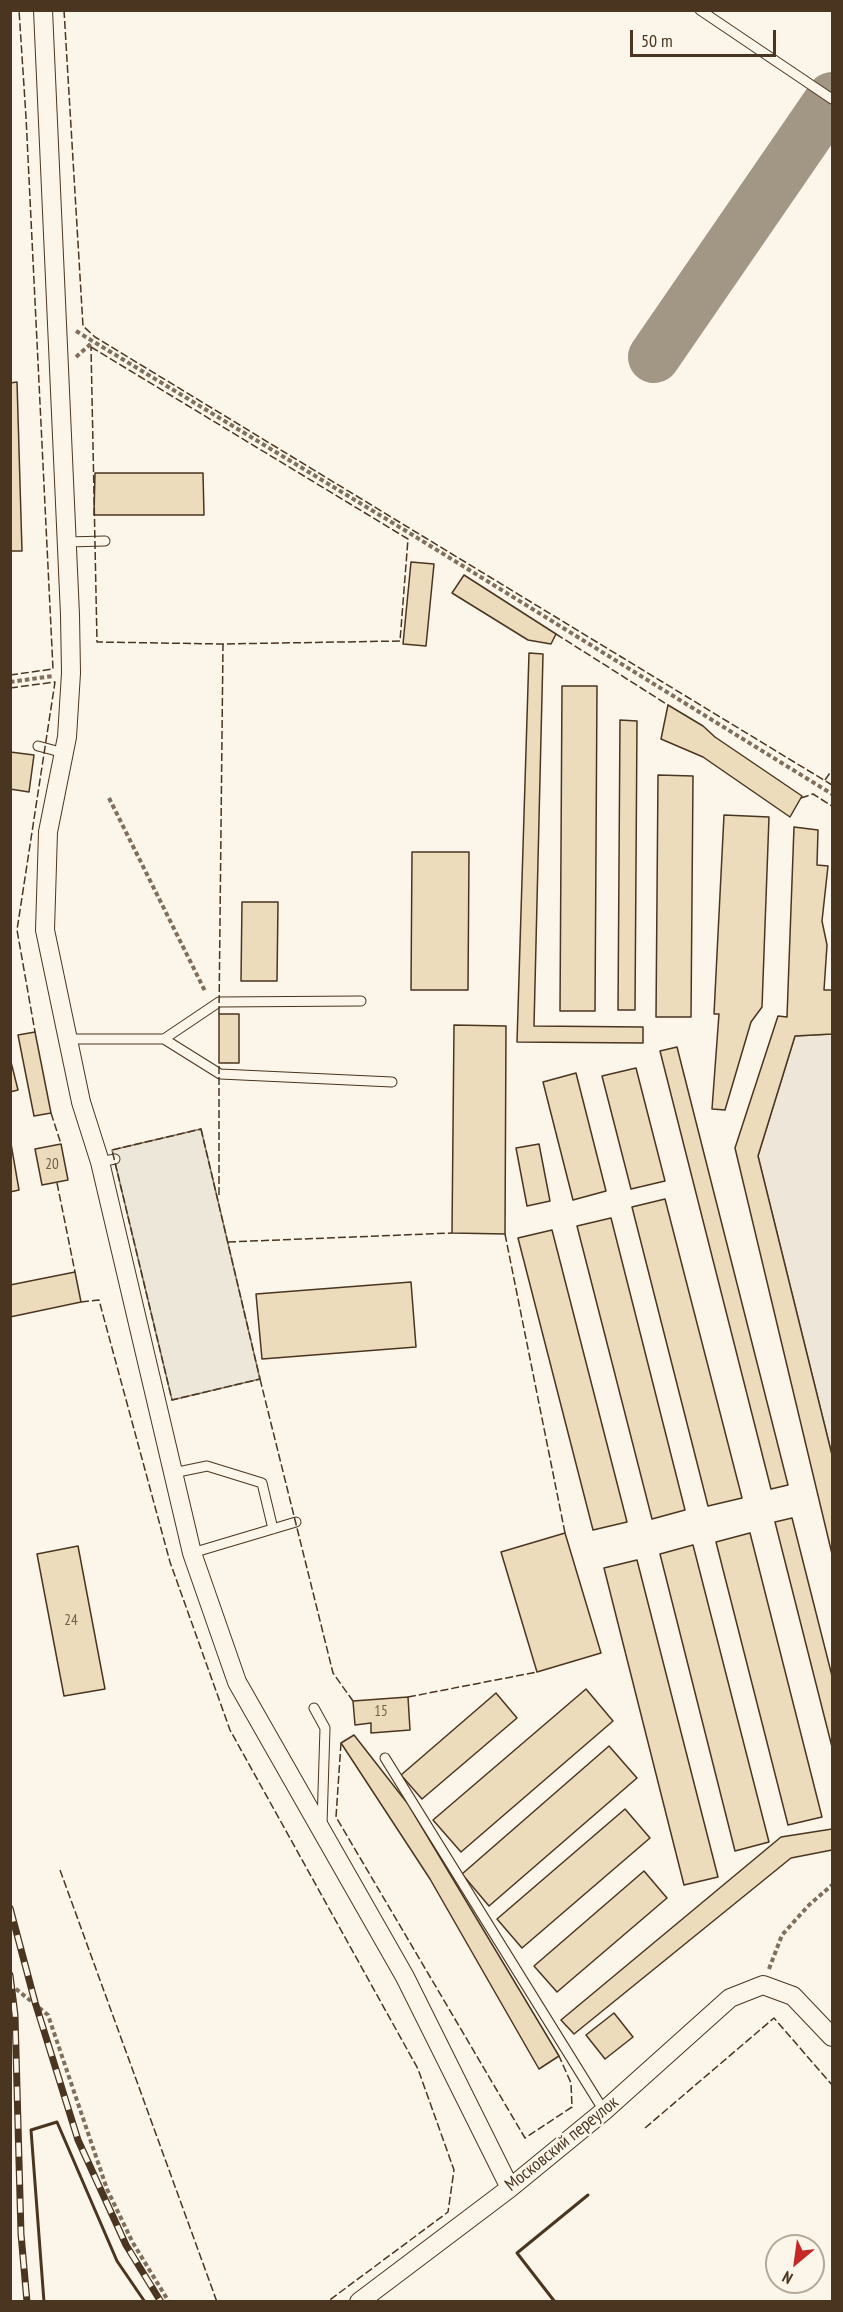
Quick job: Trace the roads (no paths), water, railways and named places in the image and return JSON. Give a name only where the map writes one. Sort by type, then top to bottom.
[{"type":"street","points":[[43,10],[71,673],[64,753],[48,832],[45,930],[81,1102],[108,1160],[173,1473],[192,1553],[237,1682],[405,1977],[510,2188]]},
{"type":"street","name":"Московский переулок","points":[[358,2301],[510,2188],[604,2111],[730,1998],[763,1984],[793,1996],[832,2037]]},
{"type":"lane","points":[[700,10],[831,99]]},
{"type":"lane","points":[[67,542],[105,541]]},
{"type":"lane","points":[[38,746],[64,753]]},
{"type":"lane","points":[[164,1039],[219,1002],[361,1000]]},
{"type":"lane","points":[[69,1039],[164,1039],[220,1074],[392,1082]]},
{"type":"lane","points":[[173,1473],[207,1466],[262,1483],[273,1529]]},
{"type":"lane","points":[[192,1553],[296,1522]]},
{"type":"lane","points":[[314,1708],[326,1728],[322,1832]]},
{"type":"lane","points":[[385,1758],[604,2111]]},
{"type":"railway","points":[[10,1908],[35,2002],[78,2140],[126,2245],[161,2302]]},
{"type":"railway","points":[[10,1975],[15,2015],[21,2234],[27,2302]]}]
